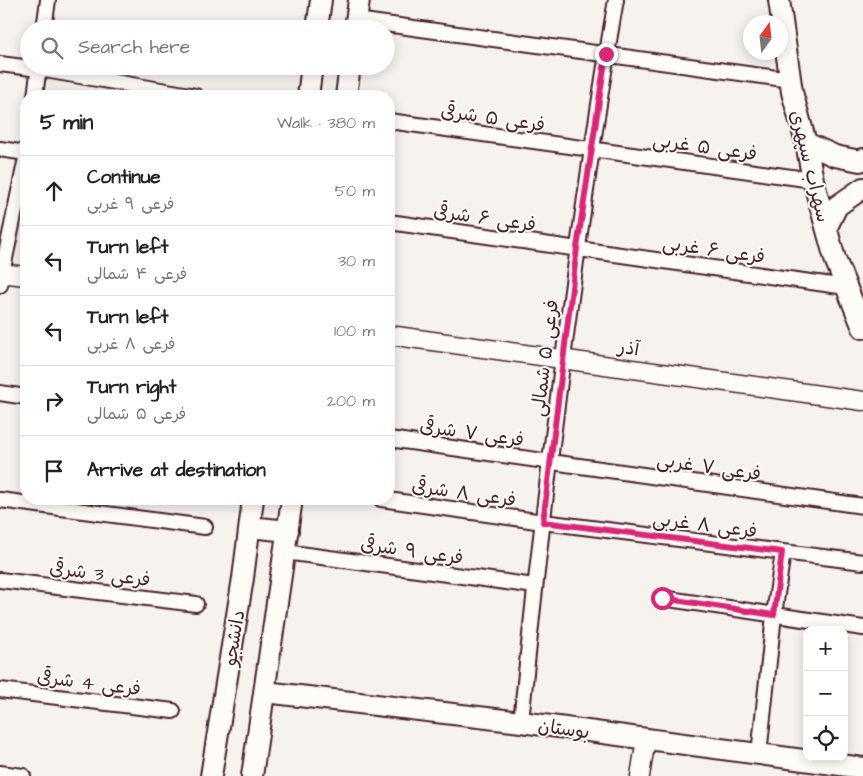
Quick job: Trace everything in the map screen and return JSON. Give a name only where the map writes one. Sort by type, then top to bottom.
[{"type":"main road","points":[[318,20],[321,0]]},
{"type":"main road","points":[[356,20],[359,0]]},
{"type":"main road","name":"سهراب سپهری","points":[[779,0],[792,92],[806,143],[813,180],[836,259],[863,328]]},
{"type":"main road","points":[[309,90],[311,75]]},
{"type":"main road","points":[[347,90],[349,75]]},
{"type":"main road","points":[[806,143],[835,156],[863,159]]},
{"type":"main road","points":[[827,227],[837,206],[863,188]]},
{"type":"main road","name":"دانشجو","points":[[211,776],[252,505]]},
{"type":"main road","name":"دانشجو","points":[[252,776],[291,505]]},
{"type":"main road","points":[[250,526],[288,531]]},
{"type":"main road","name":"بوستان","points":[[265,692],[521,722],[759,754],[854,770]]},
{"type":"street","points":[[45,20],[48,0]]},
{"type":"street","name":"فرعی ۵ شمالی","points":[[521,722],[562,359],[606,54],[616,0]]},
{"type":"street","points":[[395,30],[606,54],[791,80]]},
{"type":"street","points":[[0,64],[20,66]]},
{"type":"street","points":[[36,90],[38,75]]},
{"type":"street","points":[[78,75],[162,90]]},
{"type":"street","name":"فرعی ۵ شرقی","points":[[395,122],[592,149]]},
{"type":"street","points":[[0,149],[20,152]]},
{"type":"street","name":"فرعی ۵ غربی","points":[[592,149],[813,180]]},
{"type":"street","points":[[20,185],[0,277],[20,276]]},
{"type":"street","name":"فرعی ۶ شرقی","points":[[395,223],[577,248]]},
{"type":"street","name":"فرعی ۶ غربی","points":[[577,248],[846,287]]},
{"type":"street","name":"آذر","points":[[395,336],[863,401]]},
{"type":"street","points":[[0,393],[20,397]]},
{"type":"street","name":"فرعی ۷ شرقی","points":[[395,440],[550,462]]},
{"type":"street","name":"فرعی ۷ غربی","points":[[550,462],[863,506]]},
{"type":"street","points":[[0,500],[20,503]]},
{"type":"street","name":"فرعی ۸ شرقی","points":[[395,501],[543,522]]},
{"type":"street","points":[[38,505],[205,527]]},
{"type":"street","name":"فرعی ۸ غربی","points":[[543,522],[863,562]]},
{"type":"street","name":"فرعی ۹ شرقی","points":[[285,552],[535,586]]},
{"type":"street","points":[[759,754],[782,552]]},
{"type":"street","name":"فرعی 3 شرقی","points":[[0,580],[196,604]]},
{"type":"street","points":[[662,598],[863,628]]},
{"type":"street","name":"فرعی 4 شرقی","points":[[0,690],[173,712]]},
{"type":"street","points":[[640,776],[646,739]]},
{"type":"street","points":[[0,773],[23,776]]},
{"type":"route","points":[[606,54],[562,359],[543,522],[782,552],[774,615],[662,598]]}]
